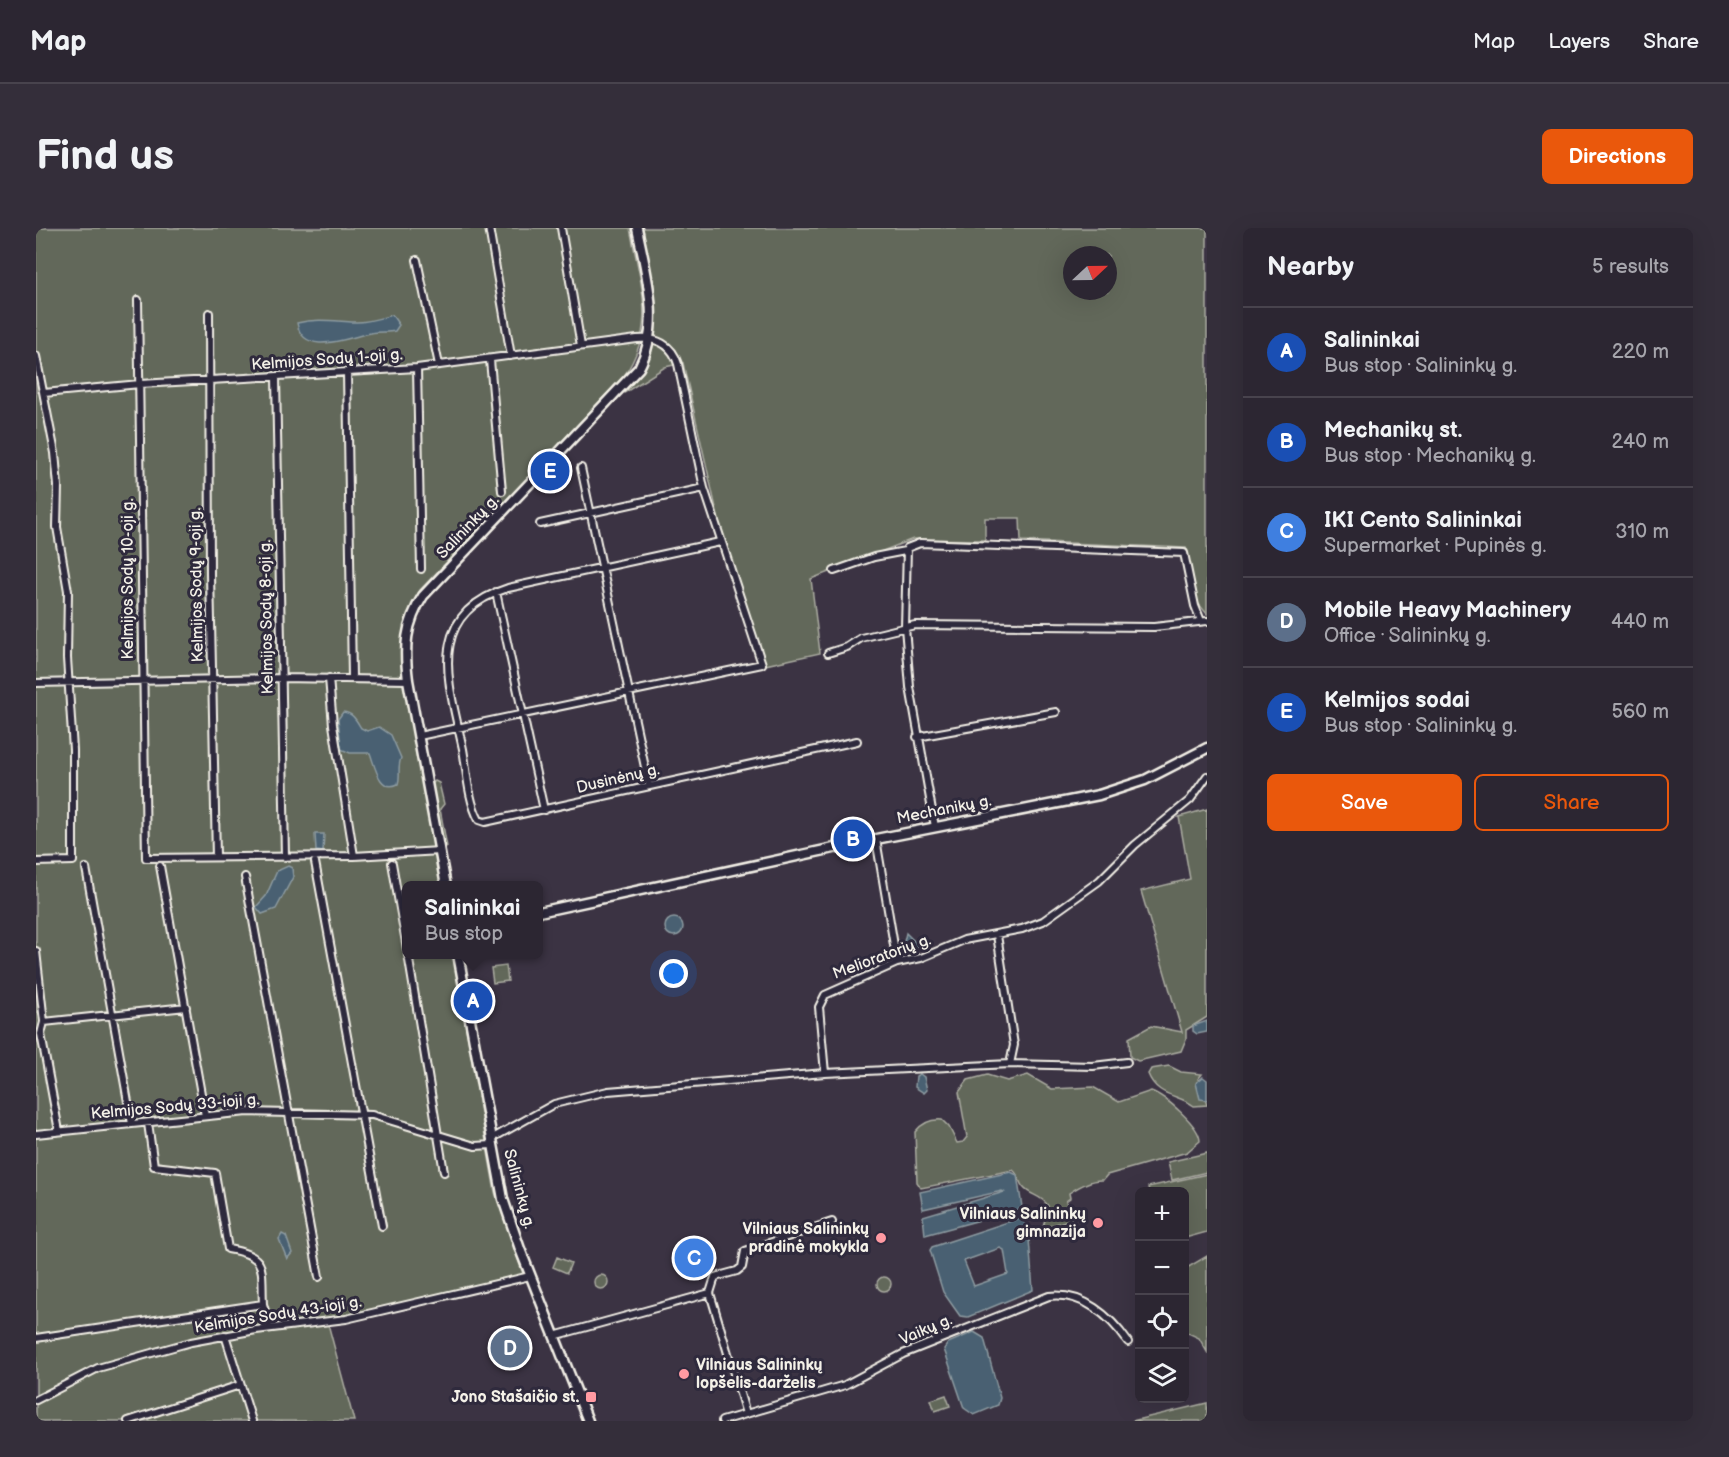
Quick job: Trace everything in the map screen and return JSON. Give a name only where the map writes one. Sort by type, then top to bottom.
[{"type":"main road","name":"Salininkų g.","points":[[445,881],[408,680],[406,638],[411,617],[423,596],[633,377],[645,357],[650,339],[651,307],[637,228]]},
{"type":"main road","name":"Mechanikų g.","points":[[543,911],[1116,790],[1145,780],[1207,748]]},
{"type":"main road","name":"Salininkų g.","points":[[459,959],[492,1142],[507,1210],[530,1276],[588,1421]]},
{"type":"street","points":[[489,228],[511,356]]},
{"type":"street","points":[[561,228],[581,346]]},
{"type":"street","points":[[417,260],[439,365]]},
{"type":"street","name":"Kelmijos Sodų 10-oji g.","points":[[138,300],[146,858],[216,858]]},
{"type":"street","name":"Kelmijos Sodų 9-oji g.","points":[[209,313],[216,858]]},
{"type":"street","points":[[419,736],[762,664],[704,488],[676,356],[663,343],[650,339]]},
{"type":"street","name":"Kelmijos Sodų 1-oji g.","points":[[44,393],[140,384],[417,368],[650,339]]},
{"type":"street","points":[[36,356],[56,453],[57,526],[68,591],[68,682],[73,750],[73,861],[36,862]]},
{"type":"street","points":[[490,360],[501,491]]},
{"type":"street","points":[[417,368],[421,569]]},
{"type":"street","points":[[347,372],[352,678]]},
{"type":"street","name":"Kelmijos Sodų 8-oji g.","points":[[276,377],[285,857]]},
{"type":"street","points":[[581,468],[649,786]]},
{"type":"street","points":[[540,524],[704,488]]},
{"type":"street","name":"Dusinėnų g.","points":[[720,542],[496,592],[481,599],[465,612],[452,635],[447,667],[479,820],[485,822],[544,810],[857,741]]},
{"type":"street","points":[[828,653],[847,647],[861,638],[905,627],[938,625],[1154,627],[1204,621],[1195,606],[1184,553],[920,543],[911,546],[906,551],[886,553],[834,571]]},
{"type":"street","points":[[906,551],[905,627],[910,687],[917,737],[935,827]]},
{"type":"street","points":[[496,592],[544,810]]},
{"type":"street","points":[[36,683],[281,678],[408,680]]},
{"type":"street","points":[[329,678],[333,725],[354,856]]},
{"type":"street","points":[[917,737],[1056,712]]},
{"type":"street","name":"Melioratorių g.","points":[[825,1073],[819,1017],[821,1000],[835,989],[897,963],[921,958],[964,940],[1022,929],[1061,910],[1100,881],[1135,845],[1190,800],[1207,776]]},
{"type":"street","points":[[876,839],[897,963]]},
{"type":"street","points":[[216,858],[354,856],[440,851]]},
{"type":"street","points":[[315,862],[382,1226]]},
{"type":"street","points":[[392,862],[402,920]]},
{"type":"street","points":[[160,866],[206,1116]]},
{"type":"street","points":[[86,868],[132,1124]]},
{"type":"street","points":[[245,877],[319,1277]]},
{"type":"street","points":[[997,935],[1014,1045],[1010,1064]]},
{"type":"street","points":[[36,951],[44,1022],[41,1034],[59,1131]]},
{"type":"street","points":[[409,959],[444,1172]]},
{"type":"street","points":[[44,1022],[186,1006]]},
{"type":"street","points":[[492,1142],[554,1104],[588,1095],[650,1086],[825,1073],[1010,1064],[1093,1066],[1127,1062]]},
{"type":"street","name":"Kelmijos Sodų 33-ioji g.","points":[[36,1134],[247,1112],[383,1117],[476,1146],[492,1142]]},
{"type":"street","points":[[148,1122],[154,1166],[215,1173],[228,1249],[250,1253],[258,1260],[263,1304],[270,1328]]},
{"type":"street","points":[[746,1414],[710,1293],[715,1277],[742,1268],[745,1251],[832,1222]]},
{"type":"street","name":"Kelmijos Sodų 43-ioji g.","points":[[36,1400],[99,1368],[225,1335],[346,1319],[530,1276]]},
{"type":"street","points":[[554,1336],[710,1293]]},
{"type":"street","name":"Vaikų g.","points":[[722,1421],[845,1385],[903,1354],[1049,1296],[1067,1296],[1098,1309],[1116,1325],[1128,1342]]},
{"type":"street","points":[[36,1338],[263,1304]]},
{"type":"street","points":[[225,1335],[252,1421]]},
{"type":"street","points":[[128,1421],[240,1385]]},
{"type":"green space","points":[[36,228],[630,228],[644,304],[641,340],[634,358],[624,376],[420,590],[406,620],[402,641],[403,674],[440,881],[402,881],[402,959],[454,959],[495,1192],[523,1274],[327,1320],[354,1421],[36,1421]]},
{"type":"green space","points":[[643,228],[1207,228],[1207,614],[1198,603],[1186,548],[1021,541],[1020,518],[985,518],[985,540],[913,539],[811,579],[820,653],[765,665],[721,530],[683,363],[665,367],[624,393],[644,368],[654,344],[656,311]]},
{"type":"green space","points":[[435,781],[439,783],[444,804],[440,809],[447,847],[443,842],[432,784]]},
{"type":"green space","points":[[1207,809],[1207,1017],[1186,1030],[1186,1039],[1181,1051],[1138,1061],[1130,1057],[1129,1038],[1151,1026],[1182,1032],[1141,891],[1190,879],[1179,817]]},
{"type":"green space","points":[[506,966],[508,981],[493,983],[491,968]]},
{"type":"green space","points":[[1169,1066],[1181,1072],[1202,1074],[1198,1079],[1207,1105],[1194,1106],[1157,1087],[1148,1074],[1151,1069]]},
{"type":"green space","points":[[987,1075],[1007,1081],[1028,1075],[1052,1089],[1093,1087],[1119,1102],[1151,1091],[1181,1112],[1194,1128],[1200,1141],[1187,1152],[1107,1175],[1103,1180],[1090,1182],[1077,1188],[1069,1193],[1070,1198],[1066,1201],[1072,1219],[1043,1228],[1048,1206],[1021,1185],[1013,1170],[921,1188],[917,1182],[915,1132],[927,1122],[942,1120],[949,1127],[957,1143],[963,1142],[967,1137],[959,1092],[968,1080]]},
{"type":"green space","points":[[1207,1153],[1207,1172],[1172,1180],[1168,1162]]},
{"type":"green space","points":[[1207,1174],[1207,1232],[1189,1237],[1189,1187],[1148,1187]]},
{"type":"green space","points":[[1207,1256],[1207,1352],[1199,1338],[1189,1333],[1189,1267]]},
{"type":"green space","points":[[557,1257],[571,1263],[567,1273],[553,1267]]},
{"type":"green space","points":[[601,1275],[606,1277],[608,1282],[606,1287],[601,1289],[596,1287],[594,1282],[596,1277]]},
{"type":"green space","points":[[884,1277],[889,1279],[891,1284],[889,1289],[884,1291],[879,1289],[877,1284],[879,1279]]},
{"type":"green space","points":[[946,1395],[950,1406],[935,1411],[931,1400]]},
{"type":"green space","points":[[1207,1403],[1207,1421],[1132,1421]]},
{"type":"water","points":[[392,315],[399,325],[395,331],[374,332],[329,343],[308,340],[301,334],[297,323],[318,320],[363,322]]},
{"type":"water","points":[[343,712],[352,715],[361,728],[367,731],[379,727],[391,735],[401,758],[398,784],[392,786],[382,782],[370,753],[350,753],[341,749],[338,719]]},
{"type":"water","points":[[315,834],[324,834],[323,852],[316,851]]},
{"type":"water","points":[[288,866],[292,868],[293,877],[276,909],[262,914],[256,907],[266,896],[277,871]]},
{"type":"water","points":[[674,918],[680,921],[683,927],[680,933],[674,936],[668,933],[665,927],[668,921]]},
{"type":"water","points":[[906,933],[918,945],[909,952],[903,946]]},
{"type":"water","points":[[1207,1021],[1207,1032],[1197,1034],[1193,1031],[1193,1026]]},
{"type":"water","points":[[920,1074],[924,1077],[927,1090],[924,1093],[915,1087],[916,1076]]},
{"type":"water","points":[[1203,1077],[1207,1080],[1207,1100],[1200,1099],[1196,1083]]},
{"type":"water","points":[[1011,1172],[1017,1175],[1022,1207],[1020,1209],[925,1235],[923,1216],[1004,1192],[923,1209],[920,1192]]},
{"type":"water","points":[[1020,1218],[1028,1226],[1033,1290],[968,1317],[960,1316],[943,1292],[930,1250],[932,1247]],"holes":[[[1000,1248],[1004,1250],[1008,1274],[974,1286],[964,1261]]]},
{"type":"water","points":[[282,1234],[286,1236],[292,1253],[287,1259],[279,1239]]},
{"type":"water","points":[[974,1332],[984,1338],[1000,1398],[998,1405],[974,1415],[964,1408],[944,1349],[948,1343]]},
{"type":"place","name":"Kelmijos sodai","points":[[550,471]]},
{"type":"place","name":"Mechanikų st.","points":[[853,839]]},
{"type":"place","name":"Salininkai","points":[[473,1001]]},
{"type":"place","name":"Vilniaus Salininkų gimnazija","points":[[1098,1223]]},
{"type":"place","name":"Vilniaus Salininkų pradinė mokykla","points":[[881,1238]]},
{"type":"place","name":"IKI Cento Salininkai","points":[[694,1258]]},
{"type":"place","name":"Mobile Heavy Machinery","points":[[510,1348]]},
{"type":"place","name":"Vilniaus Salininkų lopšelis-darželis","points":[[684,1374]]},
{"type":"place","name":"Jono Stašaičio st.","points":[[591,1397]]}]
